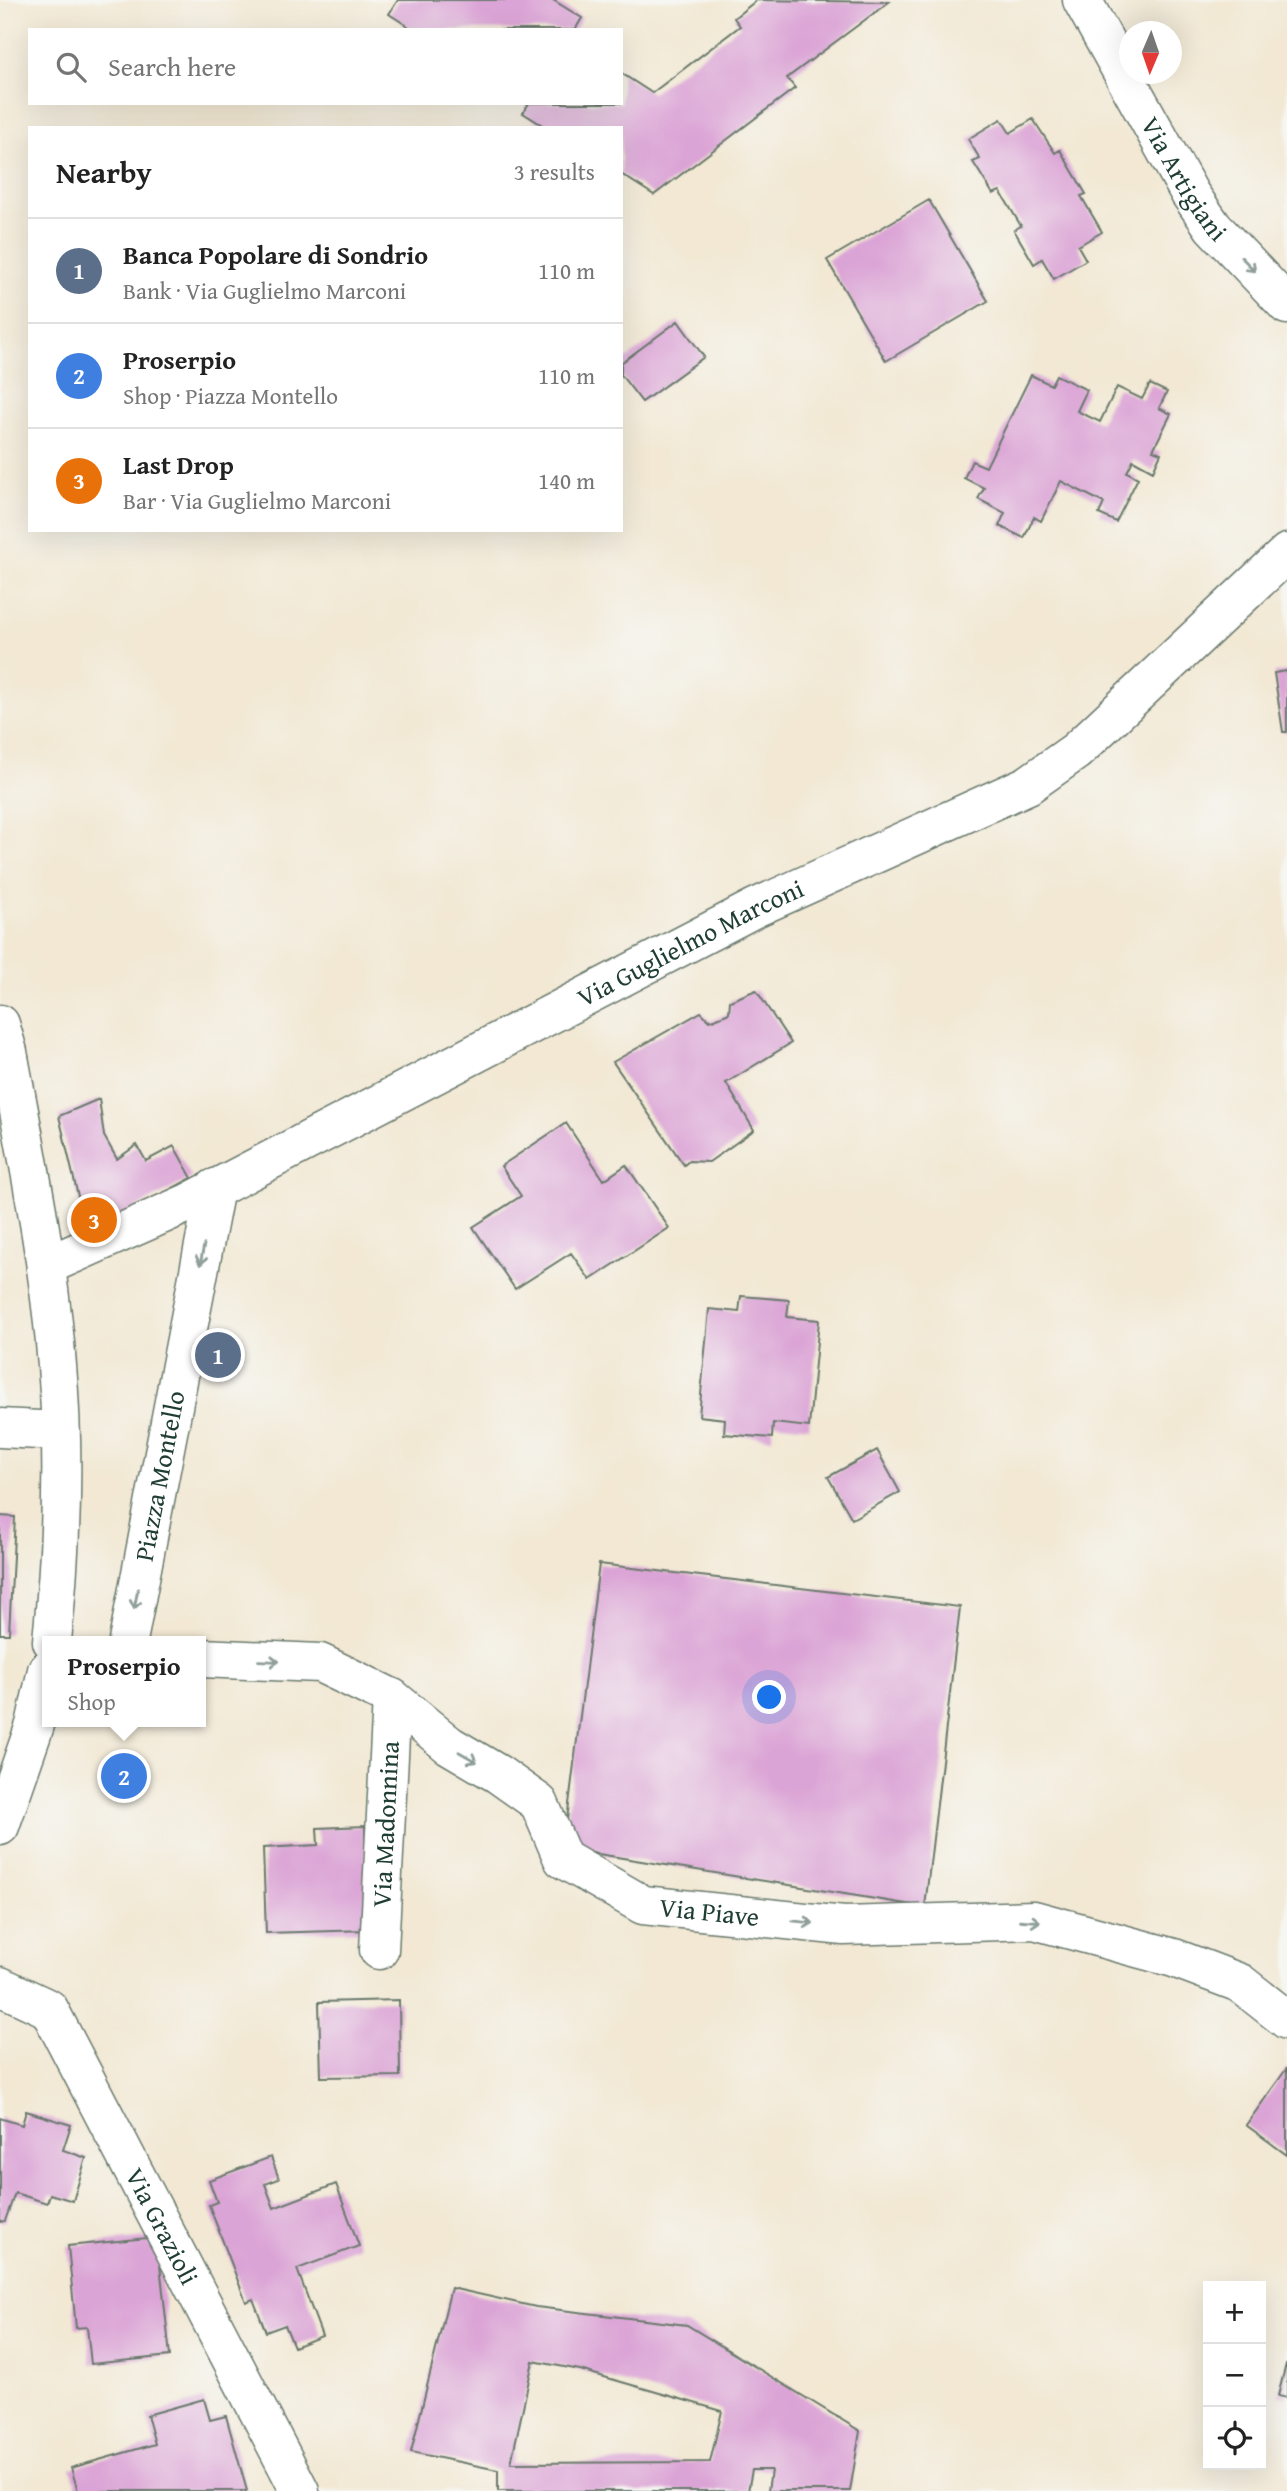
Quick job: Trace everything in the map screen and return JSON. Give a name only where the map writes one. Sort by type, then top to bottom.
[{"type":"street","name":"Via Artigiani","points":[[1082,0],[1190,194],[1213,227],[1287,305]]},
{"type":"street","name":"Via Guglielmo Marconi","points":[[46,1266],[188,1203],[755,908],[1028,785],[1076,751],[1287,553]]},
{"type":"street","points":[[0,1024],[8,1052],[46,1266],[57,1366],[60,1430],[58,1546],[52,1636]]},
{"type":"street","name":"Piazza Montello","points":[[129,1636],[215,1188]]},
{"type":"street","points":[[0,1428],[60,1430]]},
{"type":"street","name":"Via Piave","points":[[206,1658],[320,1663],[392,1698],[449,1745],[498,1774],[539,1803],[563,1859],[643,1905],[844,1926],[1034,1920],[1174,1958],[1240,1983],[1287,2020]]},
{"type":"street","points":[[0,1826],[35,1725],[42,1694]]},
{"type":"street","name":"Via Madonnina","points":[[379,1950],[392,1698]]},
{"type":"street","name":"Via Grazioli","points":[[0,1986],[49,2009],[300,2491]]},
{"type":"building","points":[[398,0],[553,0],[582,18],[576,28],[411,28],[389,14]]},
{"type":"building","points":[[757,0],[889,2],[787,78],[795,88],[654,195],[623,175],[623,126],[544,126],[523,113],[528,105],[623,105],[623,74],[652,93],[740,26],[734,18]]},
{"type":"building","points":[[1001,119],[1010,133],[1033,119],[1055,153],[1060,150],[1086,194],[1081,196],[1102,232],[1078,246],[1086,260],[1054,279],[1042,259],[1034,264],[1014,230],[1021,226],[1000,191],[993,194],[973,162],[980,159],[968,139]]},
{"type":"building","points":[[929,200],[988,301],[886,361],[827,260]]},
{"type":"building","points":[[678,321],[704,357],[642,402],[623,378],[623,362]]},
{"type":"building","points":[[1031,375],[1051,385],[1056,375],[1087,390],[1077,411],[1100,422],[1117,387],[1142,399],[1150,384],[1167,392],[1159,408],[1171,414],[1153,450],[1161,453],[1153,471],[1133,460],[1127,472],[1138,478],[1116,522],[1099,514],[1104,503],[1061,481],[1041,521],[1034,517],[1024,538],[999,526],[1005,513],[978,499],[984,488],[964,478],[972,461],[986,467]]},
{"type":"building","points":[[1287,671],[1287,732],[1283,732],[1274,673]]},
{"type":"building","points":[[756,990],[791,1043],[726,1083],[754,1130],[709,1162],[689,1161],[684,1165],[613,1062],[701,1012],[710,1021],[729,1013],[730,1001]]},
{"type":"building","points":[[99,1099],[104,1136],[117,1159],[137,1145],[146,1161],[174,1146],[192,1178],[87,1234],[59,1116]]},
{"type":"building","points":[[566,1123],[604,1180],[626,1165],[669,1228],[590,1280],[571,1253],[515,1289],[473,1227],[521,1196],[501,1166]]},
{"type":"building","points":[[741,1296],[789,1300],[787,1317],[819,1320],[809,1427],[773,1423],[772,1438],[724,1434],[725,1419],[699,1416],[709,1309],[739,1312]]},
{"type":"building","points":[[877,1450],[900,1492],[852,1519],[828,1477]]},
{"type":"building","points":[[0,1516],[15,1517],[9,1634],[0,1634]]},
{"type":"building","points":[[599,1564],[960,1607],[925,1907],[580,1851],[566,1828]]},
{"type":"building","points":[[365,1826],[369,1930],[266,1933],[263,1848],[318,1845],[317,1828]]},
{"type":"building","points":[[399,2000],[400,2076],[321,2077],[319,2002]]},
{"type":"building","points":[[1287,2068],[1287,2155],[1246,2125]]},
{"type":"building","points":[[26,2111],[71,2125],[63,2150],[86,2158],[73,2201],[50,2194],[47,2203],[15,2193],[5,2221],[0,2222],[0,2118],[22,2125]]},
{"type":"building","points":[[271,2157],[279,2179],[265,2184],[274,2208],[336,2184],[359,2246],[297,2269],[322,2336],[294,2347],[285,2325],[266,2332],[253,2299],[246,2302],[209,2205],[217,2202],[209,2180]]},
{"type":"building","points":[[157,2237],[170,2356],[91,2364],[87,2327],[76,2328],[68,2246]]},
{"type":"building","points":[[451,2288],[536,2307],[687,2325],[860,2431],[850,2491],[768,2491],[771,2470],[752,2470],[748,2491],[498,2491],[498,2470],[411,2452]],"holes":[[[533,2361],[580,2370],[722,2411],[710,2462],[511,2463]]]},
{"type":"building","points":[[1287,2364],[1287,2398],[1278,2396]]},
{"type":"building","points":[[204,2399],[210,2420],[226,2416],[247,2491],[78,2491],[71,2468],[155,2444],[147,2415]]},
{"type":"place","name":"Last Drop","points":[[94,1220]]},
{"type":"place","name":"Banca Popolare di Sondrio","points":[[218,1355]]},
{"type":"place","name":"Proserpio","points":[[124,1776]]}]
